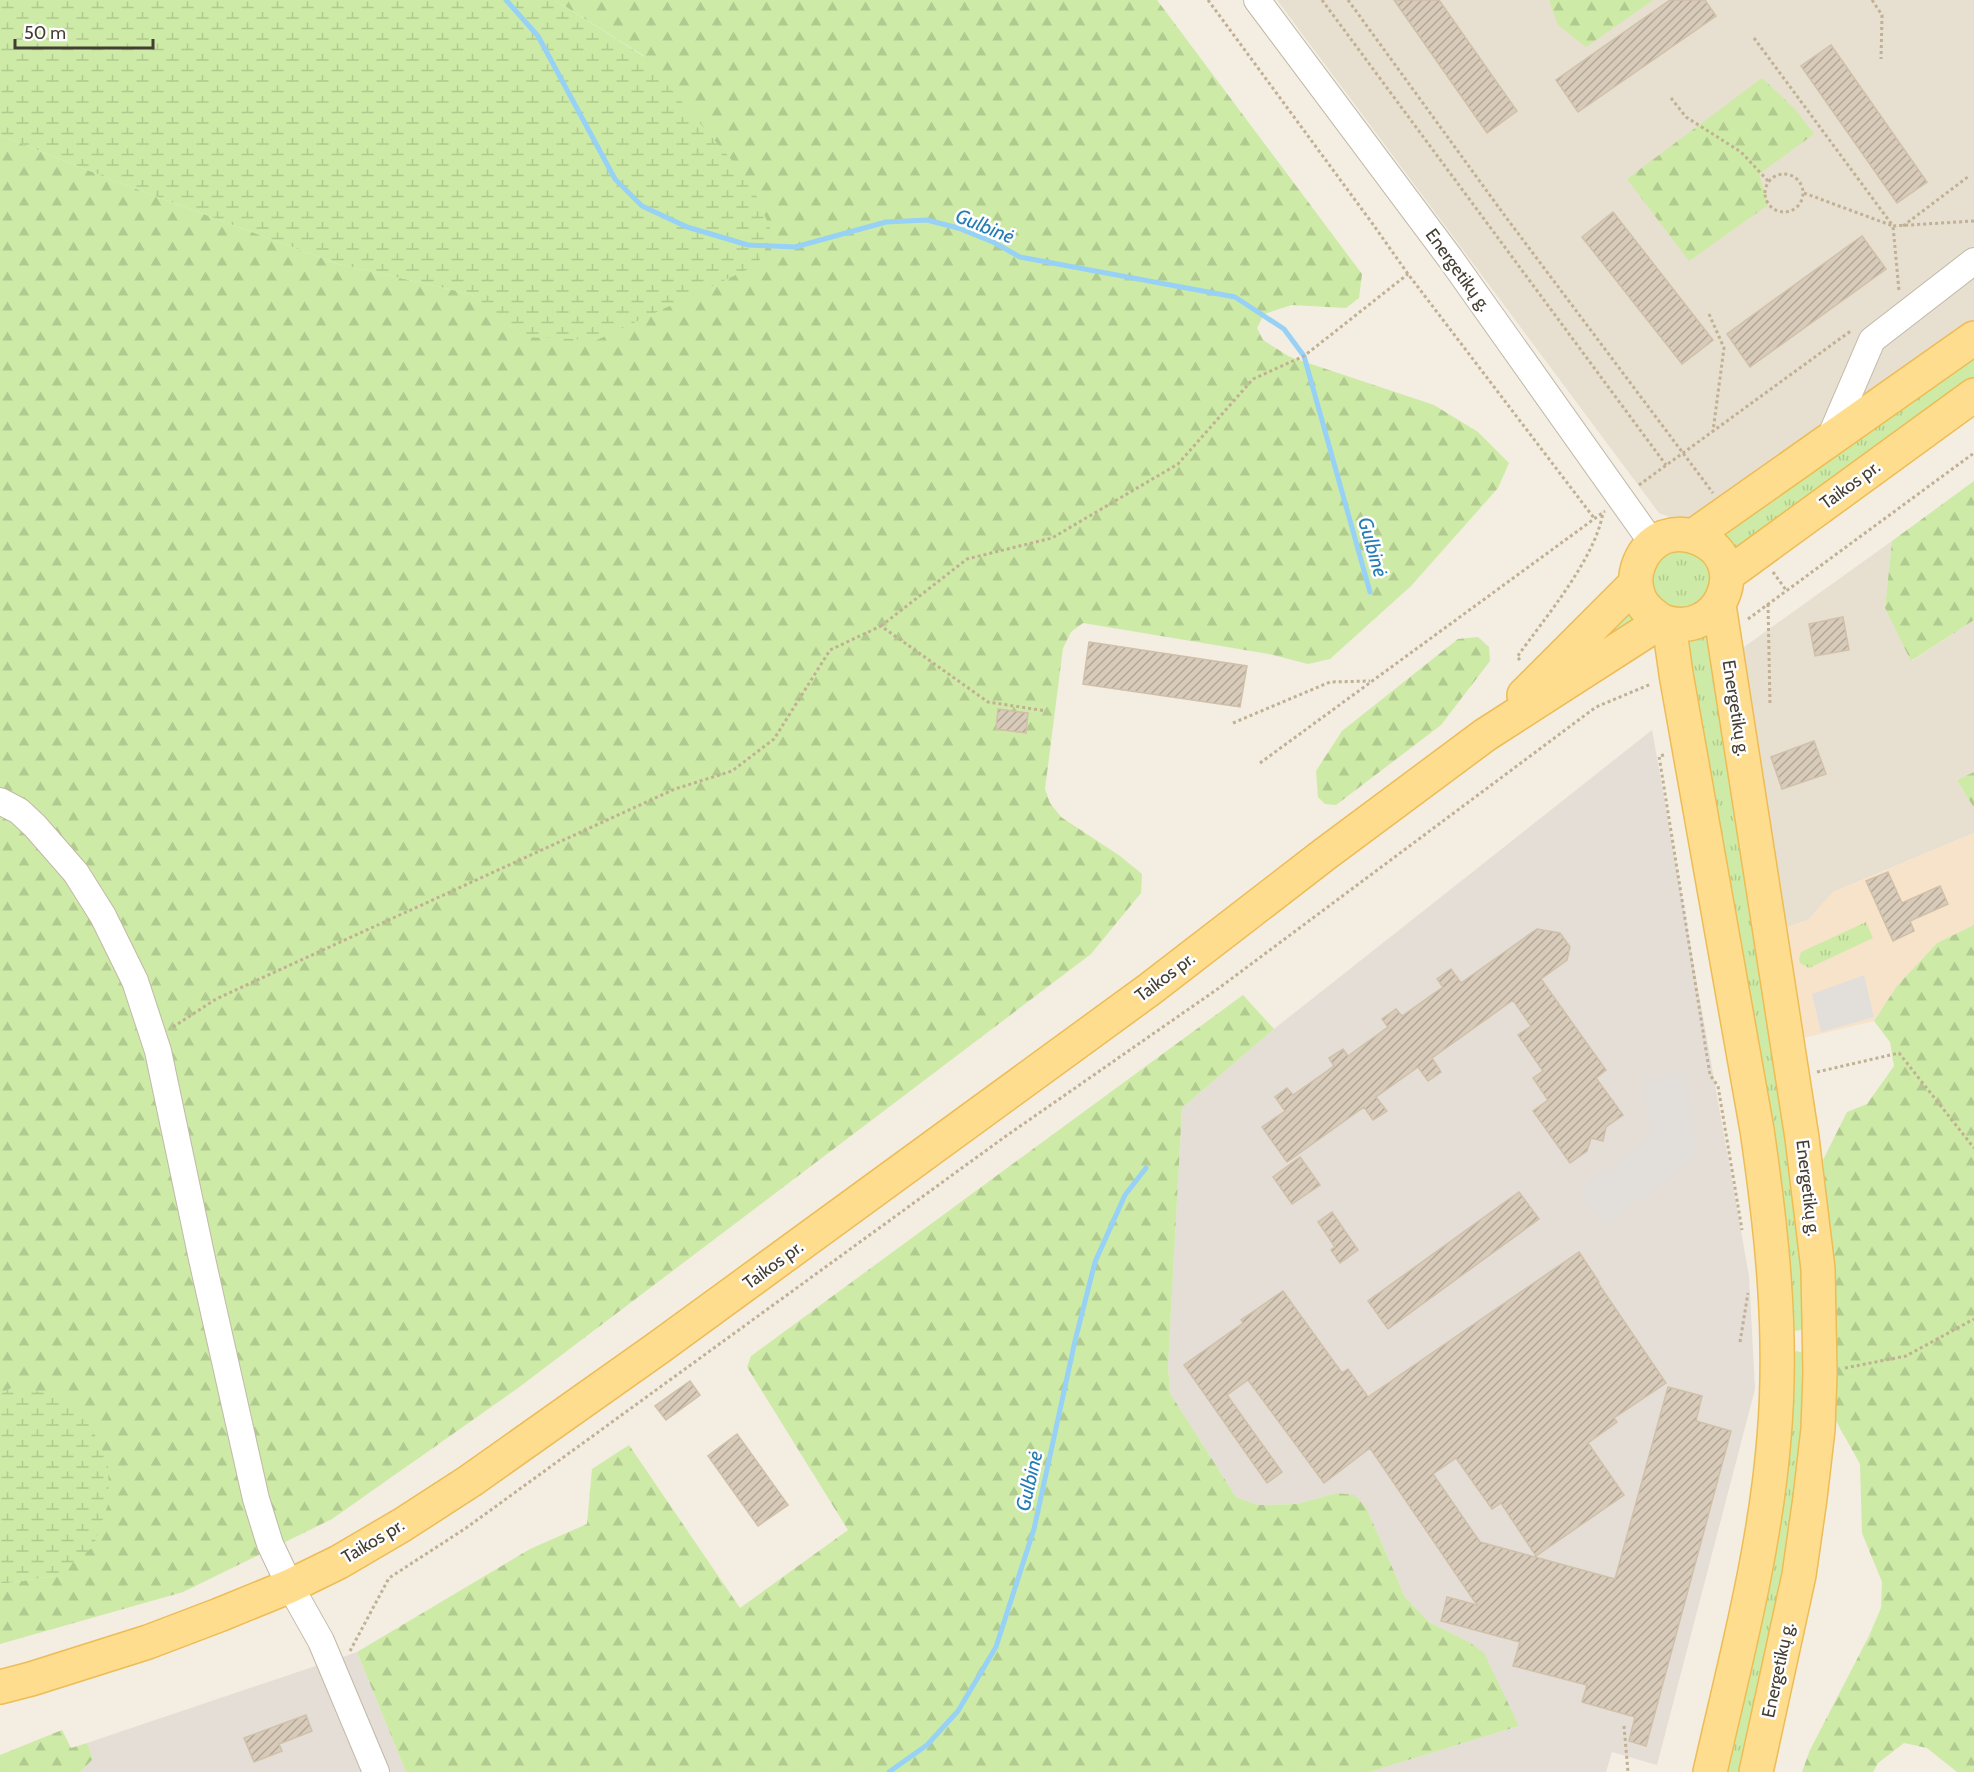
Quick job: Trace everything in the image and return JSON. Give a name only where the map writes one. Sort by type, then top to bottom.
[{"type":"main road","points":[[1693,536],[1974,338]]},
{"type":"main road","name":"Taikos pr.","points":[[0,1687],[148,1642],[290,1586],[339,1562],[470,1481],[658,1348],[1150,989],[1325,854],[1485,735],[1665,622],[1683,626],[1697,623],[1710,616],[1974,395]]},
{"type":"main road","points":[[1710,1772],[1754,1579],[1774,1437],[1777,1341],[1773,1257],[1758,1130],[1676,674],[1665,622],[1649,612],[1640,599],[1636,583],[1637,568],[1643,555],[1653,544],[1665,537],[1679,534],[1705,541],[1716,550],[1723,562],[1724,605]]},
{"type":"main road","name":"Taikos pr.","points":[[1485,735],[1636,583]]},
{"type":"main road","name":"Energetikų g.","points":[[1724,605],[1811,1199],[1818,1269],[1820,1340],[1818,1429],[1799,1575],[1756,1772]]},
{"type":"main road","points":[[1777,1341],[1820,1340]]},
{"type":"street","name":"Energetikų g.","points":[[1257,0],[1450,258],[1612,506],[1653,544]]},
{"type":"street","points":[[1829,440],[1872,340],[1974,261]]},
{"type":"street","points":[[0,801],[19,811],[35,826],[76,873],[103,916],[135,981],[154,1039],[256,1499],[270,1544],[290,1586],[321,1641],[376,1772]]},
{"type":"path","points":[[1208,0],[1408,274],[1594,519]]},
{"type":"path","points":[[1322,0],[1666,465]]},
{"type":"path","points":[[1348,0],[1505,216],[1684,453]]},
{"type":"path","points":[[1872,0],[1882,15],[1881,59]]},
{"type":"path","points":[[1754,38],[1893,226],[1899,295],[1909,288]]},
{"type":"path","points":[[1671,98],[1686,117],[1741,152],[1770,182]]},
{"type":"path","points":[[1780,175],[1792,176],[1802,186],[1803,193],[1798,207],[1786,212],[1772,207],[1766,195],[1770,182],[1780,175]]},
{"type":"path","points":[[1903,226],[1969,176]]},
{"type":"path","points":[[1803,193],[1893,226],[1974,221]]},
{"type":"path","points":[[154,1039],[216,999],[675,789],[732,771],[774,739],[830,650],[880,626],[967,559],[1052,538],[1178,464],[1253,379],[1304,356],[1408,274]]},
{"type":"path","points":[[1709,314],[1724,348],[1713,432]]},
{"type":"path","points":[[1260,763],[1853,329]]},
{"type":"path","points":[[1724,605],[1768,604],[1974,453]]},
{"type":"path","points":[[1520,660],[1517,657],[1590,552],[1612,506]]},
{"type":"path","points":[[1768,604],[1770,705]]},
{"type":"path","points":[[880,626],[988,702],[1046,711]]},
{"type":"path","points":[[336,1677],[389,1578],[475,1522],[998,1142],[1219,988],[1596,707],[1676,674]]},
{"type":"path","points":[[1233,723],[1330,682],[1372,681]]},
{"type":"path","points":[[1689,749],[1659,756],[1710,1075],[1718,1086],[1743,1233]]},
{"type":"path","points":[[1792,1078],[1899,1053],[1974,1148]]},
{"type":"path","points":[[1740,1342],[1748,1289]]},
{"type":"path","points":[[1820,1373],[1906,1356],[1974,1319]]},
{"type":"path","points":[[1624,1726],[1628,1772]]},
{"type":"shaded area","points":[[1277,0],[1974,0],[1974,322],[1697,515],[1685,519],[1672,518],[1659,513]]},
{"type":"shaded area","points":[[1892,541],[1885,608],[1912,661],[1974,620],[1974,772],[1957,780],[1974,808],[1974,833],[1833,892],[1808,920],[1784,928],[1740,650]]},
{"type":"shaded area","points":[[1652,730],[1749,1276],[1755,1389],[1657,1765],[1612,1752],[1606,1772],[1369,1772],[1519,1726],[1507,1702],[1469,1642],[1429,1622],[1405,1597],[1367,1509],[1336,1493],[1297,1504],[1258,1505],[1236,1497],[1170,1393],[1168,1366],[1182,1108],[1274,1029]]},
{"type":"shaded area","points":[[1974,833],[1974,925],[1937,943],[1897,986],[1874,1021],[1803,1038],[1784,928],[1808,920],[1833,892]]},
{"type":"shaded area","points":[[1864,975],[1874,1017],[1821,1032],[1812,994]]},
{"type":"shaded area","points":[[1685,1071],[1697,1156],[1605,1226],[1580,1190],[1652,1136],[1642,1082]]},
{"type":"shaded area","points":[[357,1652],[406,1772],[80,1772],[93,1759],[87,1743]]},
{"type":"green space","points":[[0,0],[555,0],[643,56],[751,183],[770,228],[765,250],[757,265],[597,340],[520,337],[471,294],[338,264],[110,179],[0,135]]},
{"type":"green space","points":[[555,0],[1157,0],[1362,274],[1359,298],[1346,308],[1292,305],[1264,314],[1257,328],[1263,340],[1290,357],[1434,405],[1478,432],[1509,463],[1498,488],[1411,586],[1330,659],[1308,664],[1269,654],[1083,623],[1071,632],[1063,648],[1045,789],[1050,803],[1061,817],[1120,856],[1142,874],[1141,893],[1091,954],[518,1388],[332,1519],[183,1592],[0,1644],[0,1584],[55,1576],[12,1388],[0,1394],[0,135],[110,179],[338,264],[471,294],[520,336],[644,56]]},
{"type":"green space","points":[[1549,0],[1653,0],[1586,47],[1558,25]]},
{"type":"green space","points":[[1762,78],[1795,109],[1814,134],[1759,174],[1768,205],[1689,261],[1627,179]]},
{"type":"green space","points":[[1974,353],[1974,380],[1734,552],[1723,536],[1727,532]]},
{"type":"green space","points":[[1974,481],[1974,620],[1911,661],[1885,608],[1892,541]]},
{"type":"green space","points":[[1690,550],[1703,561],[1709,570],[1705,598],[1687,611],[1664,607],[1650,589],[1651,566],[1668,551]]},
{"type":"green space","points":[[1626,610],[1635,613],[1635,623],[1592,645]]},
{"type":"green space","points":[[1705,632],[1709,637],[1796,1176],[1806,1327],[1798,1331],[1789,1329],[1688,643],[1689,637]]},
{"type":"green space","points":[[1478,637],[1489,647],[1490,661],[1441,725],[1336,805],[1325,804],[1318,797],[1316,771],[1342,731],[1458,639]]},
{"type":"green space","points":[[1974,772],[1974,808],[1957,780]]},
{"type":"green space","points":[[1866,922],[1873,938],[1809,968],[1800,963],[1801,952]]},
{"type":"green space","points":[[1974,925],[1974,1772],[1957,1772],[1927,1748],[1904,1743],[1878,1763],[1873,1772],[1802,1772],[1810,1750],[1881,1608],[1882,1582],[1862,1533],[1860,1464],[1835,1419],[1834,1274],[1823,1160],[1847,1112],[1867,1104],[1894,1066],[1890,1042],[1874,1021],[1897,986],[1937,943]]},
{"type":"green space","points":[[1243,995],[1274,1029],[1182,1108],[1168,1366],[1170,1393],[1236,1497],[1258,1505],[1297,1504],[1336,1493],[1355,1495],[1367,1509],[1405,1597],[1429,1622],[1469,1642],[1484,1653],[1519,1726],[1369,1772],[406,1772],[357,1652],[530,1549],[587,1524],[592,1469],[629,1445],[740,1608],[848,1530],[747,1367],[751,1356]]},
{"type":"green space","points":[[1797,1351],[1808,1358],[1799,1497],[1745,1772],[1719,1772],[1791,1353]]},
{"type":"green space","points":[[12,1388],[57,1394],[84,1414],[108,1461],[109,1502],[93,1547],[55,1576],[0,1584],[0,1394]]},
{"type":"green space","points":[[62,1730],[71,1748],[87,1743],[93,1759],[80,1772],[0,1772],[0,1755]]},
{"type":"building","points":[[1394,0],[1439,0],[1517,111],[1487,133]]},
{"type":"building","points":[[1670,0],[1705,0],[1716,16],[1578,112],[1556,80]]},
{"type":"building","points":[[1831,45],[1927,182],[1897,203],[1801,66]]},
{"type":"building","points":[[1613,212],[1713,340],[1682,364],[1582,237]]},
{"type":"building","points":[[1862,236],[1886,269],[1750,367],[1727,334]]},
{"type":"building","points":[[1843,617],[1849,650],[1815,656],[1809,624]]},
{"type":"building","points":[[1089,642],[1247,666],[1240,707],[1083,684]]},
{"type":"building","points":[[998,709],[1028,713],[1026,733],[996,729]]},
{"type":"building","points":[[1814,741],[1826,774],[1782,789],[1771,757]]},
{"type":"building","points":[[1888,872],[1902,903],[1940,886],[1948,904],[1910,921],[1914,931],[1893,941],[1866,881]]},
{"type":"building","points":[[1537,929],[1560,933],[1570,947],[1567,960],[1541,979],[1606,1070],[1596,1078],[1623,1115],[1606,1127],[1603,1141],[1591,1138],[1587,1151],[1570,1163],[1533,1111],[1548,1100],[1533,1078],[1543,1071],[1518,1035],[1531,1026],[1513,1000],[1432,1058],[1441,1072],[1428,1081],[1418,1067],[1376,1097],[1387,1111],[1373,1120],[1364,1107],[1287,1162],[1262,1127],[1285,1111],[1275,1097],[1287,1088],[1293,1095],[1334,1066],[1329,1058],[1343,1049],[1348,1056],[1388,1027],[1382,1019],[1396,1009],[1402,1016],[1443,987],[1437,979],[1451,969],[1461,983]]},
{"type":"building","points":[[1300,1157],[1320,1185],[1292,1204],[1273,1177]]},
{"type":"building","points":[[1519,1192],[1539,1219],[1388,1329],[1368,1301]]},
{"type":"building","points":[[1332,1212],[1358,1250],[1340,1263],[1331,1250],[1335,1247],[1318,1222]]},
{"type":"building","points":[[1579,1252],[1666,1383],[1614,1418],[1617,1422],[1588,1443],[1624,1495],[1536,1556],[1501,1503],[1492,1509],[1456,1458],[1433,1474],[1480,1542],[1615,1579],[1668,1387],[1702,1396],[1696,1421],[1731,1431],[1646,1746],[1629,1741],[1635,1717],[1582,1702],[1587,1685],[1513,1666],[1520,1642],[1441,1621],[1447,1597],[1477,1605],[1370,1448],[1324,1483],[1248,1380],[1227,1395],[1282,1472],[1267,1483],[1184,1365],[1243,1323],[1241,1320],[1283,1291],[1342,1373],[1348,1369],[1368,1397]]},
{"type":"building","points":[[690,1381],[700,1395],[666,1420],[655,1406]]},
{"type":"building","points":[[737,1434],[788,1505],[758,1526],[708,1456]]},
{"type":"building","points":[[306,1715],[312,1731],[279,1744],[282,1751],[254,1762],[244,1738]]},
{"type":"waterway","name":"Gulbinė","points":[[506,0],[538,36],[615,179],[642,206],[687,227],[748,245],[795,247],[886,222],[927,220],[958,228],[993,242],[1020,257],[1235,297],[1284,329],[1304,356],[1370,592]]},
{"type":"waterway","name":"Gulbinė","points":[[889,1772],[927,1745],[958,1711],[996,1647],[1034,1529],[1075,1341],[1095,1262],[1125,1195],[1146,1168]]}]
